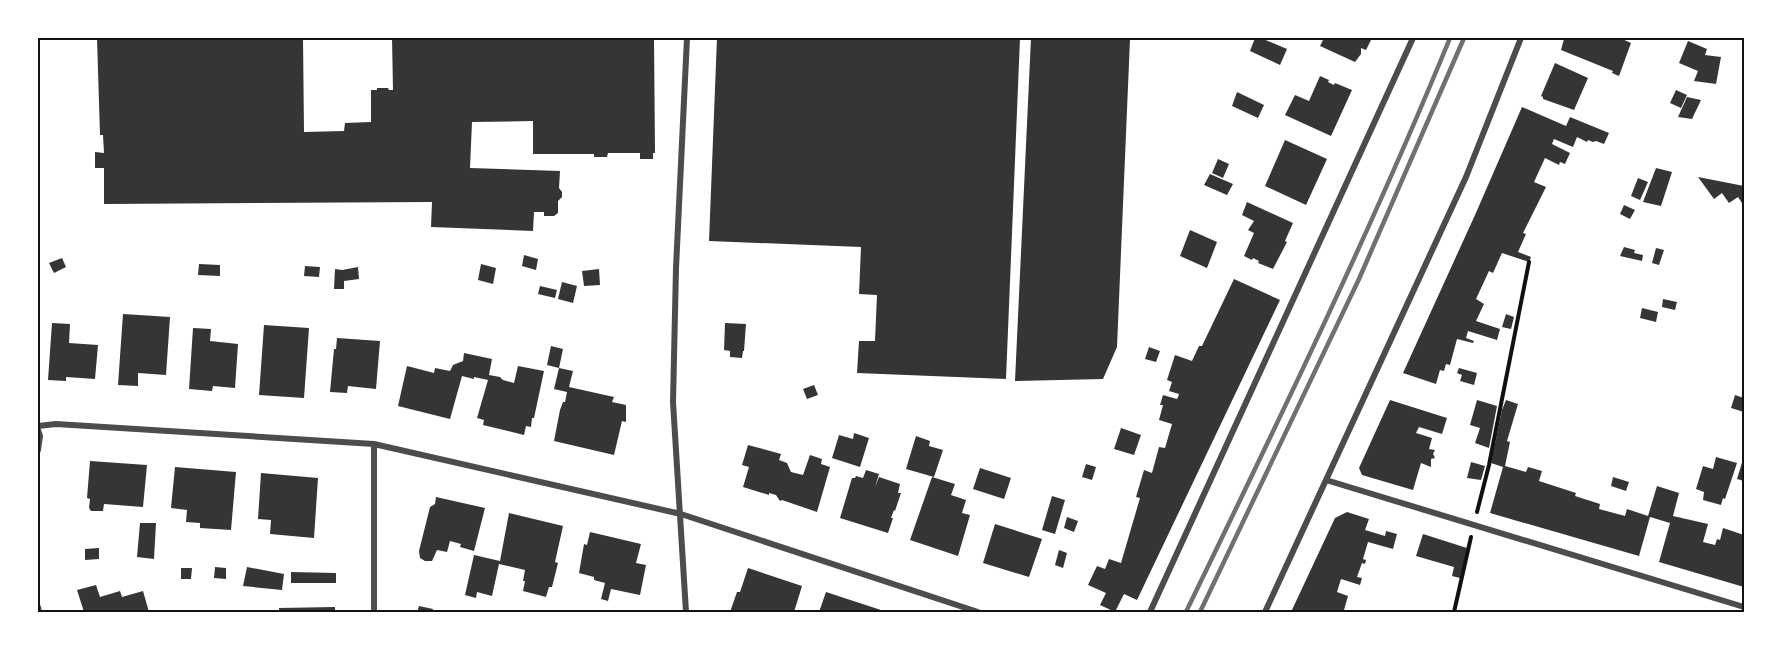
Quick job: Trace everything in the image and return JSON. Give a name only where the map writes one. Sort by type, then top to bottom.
[{"type":"street","points":[[686,612],[673,402],[676,268],[687,38]]},
{"type":"street","points":[[1150,612],[1413,38]]},
{"type":"street","points":[[1265,612],[1466,177],[1521,38]]},
{"type":"street","points":[[38,450],[40,436],[38,428],[56,424],[374,444],[681,514],[978,612]]},
{"type":"street","points":[[374,444],[374,612]]},
{"type":"street","points":[[1326,480],[1744,607]]},
{"type":"street","points":[[38,607],[39,612]]},
{"type":"path","points":[[1454,612],[1489,465],[1529,262]]},
{"type":"building","points":[[97,38],[303,38],[304,132],[344,131],[345,123],[371,122],[371,90],[388,88],[393,90],[392,38],[654,38],[655,153],[653,153],[653,159],[640,159],[640,153],[608,153],[607,157],[594,157],[594,154],[533,154],[533,121],[472,122],[470,168],[560,171],[559,188],[562,197],[558,201],[558,213],[554,216],[544,216],[544,212],[534,212],[533,231],[431,227],[432,202],[104,204],[104,168],[95,168],[95,152],[104,153],[103,135],[100,135]]},
{"type":"building","points":[[717,38],[1020,38],[1006,379],[857,373],[859,341],[875,341],[877,295],[859,294],[861,247],[709,241]]},
{"type":"building","points":[[1031,38],[1130,39],[1117,347],[1103,379],[1015,381]]},
{"type":"building","points":[[1255,38],[1261,38],[1287,49],[1280,65],[1250,51]]},
{"type":"building","points":[[1324,38],[1367,38],[1371,40],[1366,50],[1361,48],[1361,54],[1355,62],[1320,46]]},
{"type":"building","points":[[1566,38],[1620,38],[1631,43],[1619,76],[1612,73],[1613,71],[1561,50]]},
{"type":"building","points":[[1688,41],[1707,49],[1705,55],[1721,57],[1716,84],[1694,81],[1698,71],[1679,63]]},
{"type":"building","points":[[1555,63],[1588,78],[1574,110],[1543,99],[1541,96]]},
{"type":"building","points":[[1320,76],[1334,85],[1335,83],[1352,90],[1331,136],[1285,115],[1295,95],[1309,101]]},
{"type":"building","points":[[1676,90],[1687,95],[1681,108],[1670,103]]},
{"type":"building","points":[[1237,92],[1264,105],[1258,118],[1232,106]]},
{"type":"building","points":[[1687,97],[1701,100],[1692,119],[1678,117]]},
{"type":"building","points":[[1522,107],[1566,126],[1570,117],[1609,133],[1604,144],[1588,140],[1587,142],[1577,137],[1573,147],[1554,139],[1552,144],[1570,153],[1565,164],[1560,162],[1559,165],[1545,158],[1534,182],[1546,187],[1523,233],[1526,234],[1518,252],[1531,257],[1529,262],[1502,253],[1493,273],[1489,271],[1476,299],[1484,304],[1476,321],[1500,329],[1497,340],[1468,331],[1466,338],[1474,341],[1473,343],[1457,339],[1450,365],[1446,364],[1444,371],[1440,370],[1436,384],[1403,373],[1475,215]]},
{"type":"building","points":[[1285,140],[1327,159],[1306,205],[1265,186]]},
{"type":"building","points":[[1218,159],[1229,164],[1223,178],[1212,173]]},
{"type":"building","points":[[1656,168],[1672,172],[1661,206],[1643,202]]},
{"type":"building","points":[[1210,174],[1233,184],[1227,195],[1204,185]]},
{"type":"building","points":[[1698,177],[1744,186],[1744,206],[1738,197],[1729,203],[1722,193],[1714,199]]},
{"type":"building","points":[[1638,178],[1648,182],[1640,200],[1631,196]]},
{"type":"building","points":[[1247,202],[1293,223],[1285,241],[1287,242],[1273,269],[1258,263],[1259,261],[1253,258],[1252,260],[1244,256],[1254,233],[1248,230],[1254,221],[1242,215]]},
{"type":"building","points":[[1624,205],[1635,210],[1630,219],[1620,214]]},
{"type":"building","points":[[1190,230],[1217,242],[1207,268],[1180,256]]},
{"type":"building","points":[[1624,247],[1643,255],[1642,261],[1620,256]]},
{"type":"building","points":[[1656,248],[1664,250],[1659,265],[1652,263]]},
{"type":"building","points":[[524,255],[538,259],[536,270],[522,266]]},
{"type":"building","points":[[62,258],[66,267],[54,273],[49,263]]},
{"type":"building","points":[[199,264],[220,265],[220,276],[198,275]]},
{"type":"building","points":[[481,264],[496,268],[493,284],[478,280]]},
{"type":"building","points":[[305,266],[320,267],[319,277],[304,276]]},
{"type":"building","points":[[358,267],[359,279],[344,281],[344,289],[334,289],[335,269]]},
{"type":"building","points":[[599,269],[600,285],[584,286],[582,271]]},
{"type":"building","points":[[1234,279],[1280,300],[1137,600],[1124,594],[1115,612],[1100,605],[1106,593],[1088,585],[1097,566],[1105,569],[1109,559],[1121,563],[1140,498],[1136,497],[1144,470],[1152,473],[1159,447],[1165,448],[1172,424],[1159,420],[1163,405],[1160,405],[1163,395],[1177,399],[1179,394],[1169,391],[1172,382],[1167,380],[1175,355],[1192,361],[1199,346],[1202,346]]},
{"type":"building","points":[[562,282],[577,286],[573,303],[558,299]]},
{"type":"building","points":[[540,286],[557,290],[555,298],[538,294]]},
{"type":"building","points":[[1663,299],[1677,302],[1675,310],[1662,307]]},
{"type":"building","points":[[1642,308],[1658,312],[1656,322],[1640,318]]},
{"type":"building","points":[[123,314],[170,317],[166,375],[138,373],[138,386],[118,385]]},
{"type":"building","points":[[1506,314],[1514,317],[1511,329],[1502,327]]},
{"type":"building","points":[[52,323],[70,324],[69,343],[98,345],[95,379],[66,377],[66,381],[48,380]]},
{"type":"building","points":[[725,323],[746,324],[742,358],[730,357],[730,351],[724,350]]},
{"type":"building","points":[[264,325],[309,328],[304,398],[259,395]]},
{"type":"building","points":[[193,328],[211,329],[210,341],[238,344],[235,388],[213,386],[212,391],[189,389]]},
{"type":"building","points":[[337,338],[380,341],[376,389],[348,386],[347,393],[330,392]]},
{"type":"building","points":[[551,346],[563,349],[559,368],[547,365]]},
{"type":"building","points":[[1149,347],[1160,351],[1156,362],[1145,359]]},
{"type":"building","points":[[464,353],[492,359],[489,375],[514,383],[518,366],[544,371],[534,418],[532,418],[531,427],[526,426],[524,435],[483,425],[484,420],[477,418],[488,380],[462,376],[450,419],[398,406],[407,366],[434,373],[435,368],[450,371],[453,365],[463,361]]},
{"type":"building","points":[[559,368],[573,371],[569,387],[614,397],[612,402],[626,405],[626,422],[622,421],[614,455],[554,441],[560,410],[567,392],[554,389]]},
{"type":"building","points":[[1459,368],[1477,373],[1474,385],[1460,381],[1462,375],[1457,373]]},
{"type":"building","points":[[814,385],[818,395],[807,399],[803,389]]},
{"type":"building","points":[[1735,395],[1744,398],[1744,412],[1731,408]]},
{"type":"building","points":[[1390,400],[1447,418],[1442,434],[1419,427],[1416,433],[1432,438],[1429,449],[1435,450],[1433,454],[1435,458],[1431,459],[1431,467],[1421,463],[1413,490],[1362,475],[1359,468]]},
{"type":"building","points":[[1477,400],[1497,406],[1489,448],[1475,443],[1480,428],[1470,425]]},
{"type":"building","points":[[1506,400],[1518,404],[1507,441],[1510,442],[1505,466],[1526,472],[1528,467],[1542,471],[1539,481],[1576,493],[1575,496],[1600,504],[1599,509],[1625,516],[1627,509],[1648,516],[1657,486],[1679,493],[1673,516],[1708,524],[1703,542],[1715,545],[1717,539],[1720,540],[1723,528],[1744,535],[1744,587],[1659,562],[1670,523],[1650,517],[1639,556],[1490,513],[1503,467],[1491,463]]},
{"type":"building","points":[[1121,428],[1141,435],[1134,455],[1114,449]]},
{"type":"building","points":[[854,433],[869,438],[860,467],[832,458],[839,435],[853,439]]},
{"type":"building","points":[[916,436],[930,441],[929,446],[943,450],[934,477],[906,469]]},
{"type":"building","points":[[748,445],[781,454],[779,460],[787,463],[791,472],[803,475],[810,455],[822,459],[821,464],[830,467],[817,512],[780,501],[776,495],[743,487],[749,467],[742,465]]},
{"type":"building","points":[[1744,456],[1744,481],[1737,479]]},
{"type":"building","points":[[1716,457],[1737,463],[1721,505],[1703,500],[1704,492],[1696,489],[1703,466],[1713,469]]},
{"type":"building","points":[[90,461],[147,465],[143,507],[104,504],[103,511],[91,511],[90,499],[87,498]]},
{"type":"building","points":[[1471,462],[1485,466],[1481,480],[1467,478]]},
{"type":"building","points":[[1086,464],[1096,467],[1092,480],[1082,477]]},
{"type":"building","points":[[175,467],[236,472],[231,530],[200,528],[200,523],[186,522],[187,510],[171,508]]},
{"type":"building","points":[[980,468],[1011,478],[1004,499],[973,489]]},
{"type":"building","points":[[866,470],[879,474],[875,487],[879,477],[900,484],[898,493],[901,493],[888,533],[840,518],[852,478],[856,476],[863,478]]},
{"type":"building","points":[[261,473],[318,478],[314,538],[270,534],[271,520],[258,519]]},
{"type":"building","points":[[932,477],[955,484],[951,495],[966,500],[962,513],[970,515],[958,556],[910,540]]},
{"type":"building","points":[[1613,477],[1629,482],[1626,491],[1611,486]]},
{"type":"building","points":[[1052,496],[1065,500],[1055,534],[1042,530]]},
{"type":"building","points":[[436,497],[485,508],[474,551],[450,541],[447,552],[437,550],[432,561],[420,558],[419,551],[430,507],[435,504]]},
{"type":"building","points":[[1347,512],[1369,519],[1365,530],[1385,536],[1386,531],[1397,534],[1393,549],[1368,542],[1363,559],[1366,560],[1365,564],[1362,563],[1357,577],[1362,578],[1360,585],[1341,579],[1337,592],[1348,596],[1344,610],[1350,612],[1291,612],[1335,518]]},
{"type":"building","points":[[509,513],[563,526],[552,587],[549,587],[546,597],[523,591],[525,570],[499,564],[492,596],[477,592],[476,598],[465,595],[474,555],[500,561]]},
{"type":"building","points":[[1067,517],[1078,521],[1074,532],[1064,528]]},
{"type":"building","points":[[140,523],[156,523],[154,559],[137,557]]},
{"type":"building","points":[[995,524],[1042,539],[1029,577],[983,563]]},
{"type":"building","points":[[590,532],[641,544],[636,563],[646,565],[640,595],[611,589],[608,601],[601,599],[605,583],[579,573],[584,544],[587,545]]},
{"type":"building","points":[[1423,534],[1467,548],[1460,578],[1452,576],[1454,567],[1416,556]]},
{"type":"building","points":[[99,548],[99,559],[85,560],[85,549]]},
{"type":"building","points":[[1059,550],[1067,553],[1063,568],[1055,565]]},
{"type":"building","points":[[215,567],[226,568],[226,579],[214,578]]},
{"type":"building","points":[[247,567],[284,574],[282,590],[243,586]]},
{"type":"building","points":[[181,568],[192,568],[191,579],[181,579]]},
{"type":"building","points":[[748,568],[802,586],[794,612],[730,612]]},
{"type":"building","points":[[291,572],[336,573],[336,583],[291,583]]},
{"type":"building","points":[[96,585],[100,597],[120,591],[122,597],[143,591],[149,612],[84,612],[77,590]]},
{"type":"building","points":[[826,592],[887,612],[819,612]]},
{"type":"building","points":[[419,606],[433,609],[432,612],[417,612]]},
{"type":"building","points":[[335,607],[335,612],[279,612],[279,608]]},
{"type":"railway","points":[[1186,612],[1356,255],[1450,38]]},
{"type":"railway","points":[[1200,612],[1359,279],[1464,38]]}]
